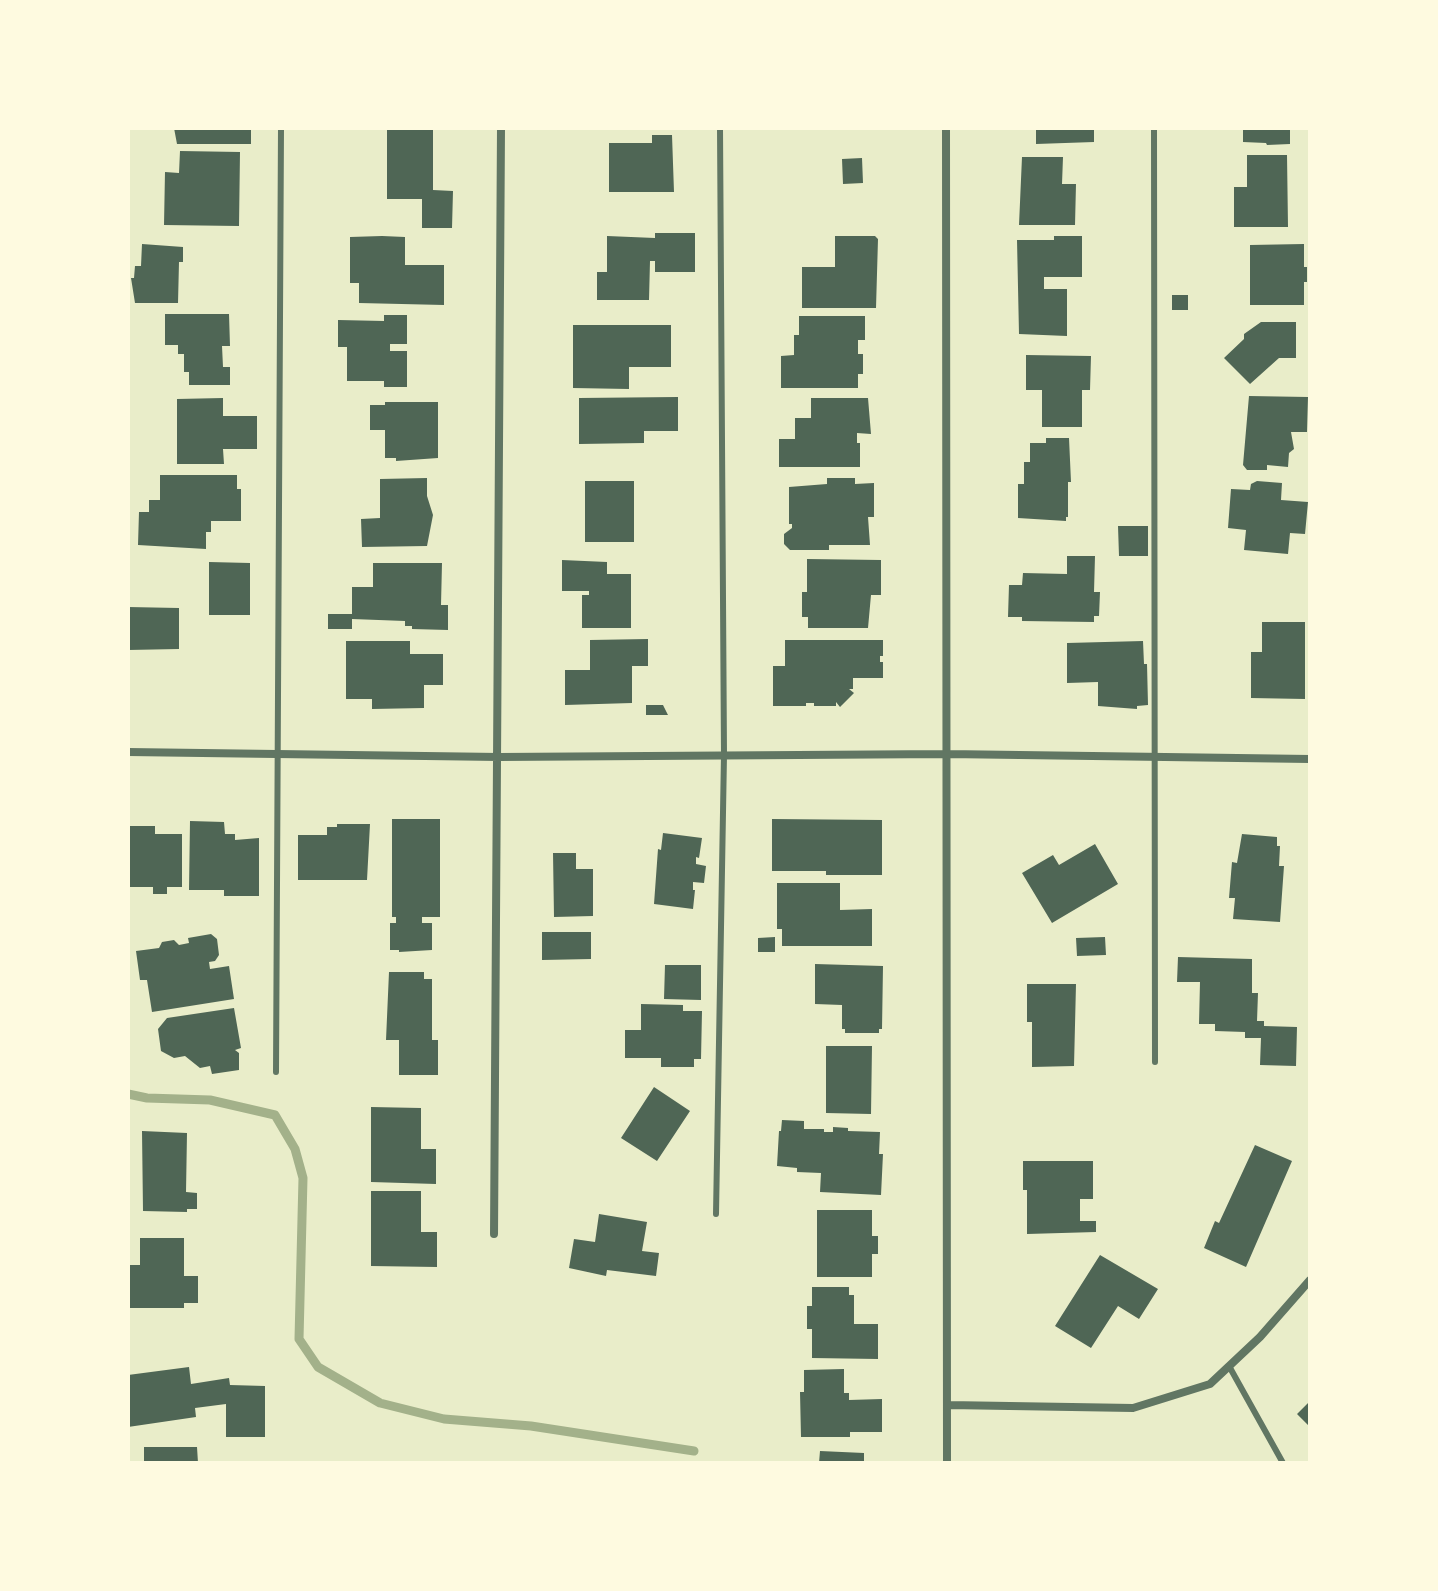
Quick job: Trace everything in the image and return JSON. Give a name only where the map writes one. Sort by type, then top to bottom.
[{"type":"street","points":[[494,1234],[501,128]]},
{"type":"street","points":[[946,128],[947,1463]]},
{"type":"street","points":[[128,752],[499,757],[947,754],[1310,759]]},
{"type":"street","points":[[948,1405],[1133,1408],[1210,1384],[1260,1337],[1310,1280]]},
{"type":"lane","points":[[276,1072],[281,128]]},
{"type":"lane","points":[[716,1214],[724,755],[720,128]]},
{"type":"lane","points":[[1154,128],[1155,1062]]},
{"type":"lane","points":[[1229,1366],[1283,1463]]},
{"type":"building","points":[[174,128],[251,128],[251,144],[177,144]]},
{"type":"building","points":[[1036,128],[1094,128],[1094,142],[1036,144]]},
{"type":"building","points":[[1243,128],[1290,128],[1290,144],[1243,142]]},
{"type":"building","points":[[387,129],[433,130],[433,190],[453,191],[452,228],[422,228],[422,199],[387,199]]},
{"type":"building","points":[[652,135],[672,135],[674,192],[609,192],[609,143],[652,143]]},
{"type":"building","points":[[180,151],[240,152],[239,226],[164,225],[165,172],[179,173]]},
{"type":"building","points":[[1247,155],[1287,155],[1288,227],[1234,227],[1234,187],[1247,187]]},
{"type":"building","points":[[1022,157],[1063,157],[1062,184],[1076,184],[1075,225],[1019,225]]},
{"type":"building","points":[[862,158],[863,183],[843,184],[842,159]]},
{"type":"building","points":[[655,233],[695,233],[695,272],[655,272],[655,261],[650,261],[649,300],[597,300],[597,272],[607,272],[607,236],[655,238]]},
{"type":"building","points":[[835,236],[875,236],[878,239],[876,308],[802,308],[802,267],[835,267]]},
{"type":"building","points":[[1054,236],[1082,236],[1082,277],[1044,277],[1044,289],[1067,289],[1067,336],[1019,334],[1017,240],[1054,240]]},
{"type":"building","points":[[350,237],[405,237],[405,265],[444,265],[444,305],[359,303],[359,283],[350,283]]},
{"type":"building","points":[[142,244],[183,247],[183,262],[179,262],[178,303],[135,303],[131,278],[134,278],[135,266],[141,266]]},
{"type":"building","points":[[1304,244],[1307,282],[1304,282],[1304,305],[1250,305],[1250,245]]},
{"type":"building","points":[[1172,295],[1188,295],[1188,310],[1172,310]]},
{"type":"building","points":[[165,314],[229,314],[230,346],[222,346],[223,367],[230,367],[230,385],[189,385],[189,372],[184,372],[184,354],[178,354],[178,345],[165,345]]},
{"type":"building","points":[[384,315],[407,315],[407,344],[390,344],[390,351],[407,351],[407,387],[384,387],[384,381],[347,381],[347,347],[338,347],[338,320],[384,321]]},
{"type":"building","points":[[799,316],[865,316],[865,340],[858,340],[858,354],[863,354],[863,374],[858,374],[858,388],[781,388],[781,356],[794,355],[794,335],[799,335]]},
{"type":"building","points":[[1261,322],[1296,322],[1296,358],[1279,358],[1250,384],[1224,358],[1244,339],[1244,334]]},
{"type":"building","points":[[573,325],[671,325],[671,367],[629,367],[629,389],[573,388]]},
{"type":"building","points":[[1026,355],[1091,356],[1090,390],[1082,390],[1082,427],[1042,427],[1042,390],[1026,390]]},
{"type":"building","points":[[1249,396],[1308,397],[1307,432],[1291,432],[1294,449],[1289,453],[1288,467],[1267,465],[1267,470],[1247,470],[1243,465]]},
{"type":"building","points":[[678,397],[678,431],[644,431],[644,443],[579,444],[579,398]]},
{"type":"building","points":[[223,398],[223,416],[257,416],[257,449],[223,449],[224,464],[177,464],[177,399]]},
{"type":"building","points":[[811,398],[868,398],[871,434],[857,433],[860,467],[779,467],[779,439],[795,439],[795,418],[811,418]]},
{"type":"building","points":[[385,402],[438,402],[438,458],[396,461],[396,458],[385,458],[385,430],[370,430],[370,405],[385,405]]},
{"type":"building","points":[[1046,438],[1069,438],[1071,482],[1068,482],[1066,521],[1018,518],[1018,484],[1024,484],[1024,462],[1030,462],[1030,443],[1046,443]]},
{"type":"building","points":[[160,475],[237,475],[237,489],[241,489],[241,521],[211,521],[211,532],[206,532],[206,549],[138,545],[139,512],[149,512],[149,500],[160,500]]},
{"type":"building","points":[[427,478],[427,496],[433,515],[427,546],[362,547],[361,519],[380,518],[380,479]]},
{"type":"building","points":[[827,478],[855,478],[855,484],[874,483],[874,517],[868,517],[870,545],[829,545],[829,550],[790,550],[784,544],[784,534],[792,528],[789,524],[789,487],[827,484]]},
{"type":"building","points":[[585,481],[634,481],[634,542],[585,542]]},
{"type":"building","points":[[1257,481],[1282,483],[1281,500],[1308,502],[1305,534],[1290,533],[1288,554],[1244,550],[1246,530],[1228,528],[1231,489],[1250,490],[1251,484]]},
{"type":"building","points":[[1118,526],[1148,526],[1148,556],[1119,556]]},
{"type":"building","points":[[1067,556],[1095,556],[1094,592],[1100,592],[1099,616],[1094,616],[1094,622],[1022,621],[1022,617],[1008,617],[1009,585],[1022,585],[1023,573],[1067,574]]},
{"type":"building","points":[[807,559],[881,560],[881,595],[871,595],[868,628],[808,628],[808,617],[802,617],[802,592],[807,592]]},
{"type":"building","points":[[562,560],[607,562],[607,574],[631,574],[631,628],[582,628],[582,595],[589,595],[589,591],[562,591]]},
{"type":"building","points":[[209,562],[250,563],[250,615],[209,615]]},
{"type":"building","points":[[373,563],[442,563],[441,605],[448,605],[448,630],[412,629],[412,626],[405,626],[405,621],[352,619],[352,629],[328,629],[328,614],[352,614],[352,587],[373,587]]},
{"type":"building","points":[[128,607],[179,608],[179,649],[128,650]]},
{"type":"building","points":[[1262,622],[1305,622],[1305,699],[1251,698],[1251,652],[1262,652]]},
{"type":"building","points":[[648,639],[648,666],[632,666],[632,703],[565,705],[565,670],[590,670],[590,640]]},
{"type":"building","points":[[785,640],[883,640],[880,662],[883,662],[883,678],[853,678],[853,689],[849,689],[854,693],[840,707],[836,702],[836,706],[806,703],[806,706],[773,706],[773,666],[785,666]]},
{"type":"building","points":[[346,641],[410,641],[410,654],[443,654],[443,685],[424,685],[424,708],[372,709],[372,699],[346,699]]},
{"type":"building","points":[[1143,641],[1148,705],[1137,706],[1137,709],[1098,706],[1098,682],[1067,683],[1067,643]]},
{"type":"building","points":[[646,705],[663,705],[668,715],[646,715]]},
{"type":"building","points":[[392,819],[440,819],[440,917],[422,917],[422,923],[432,923],[432,950],[390,950],[390,923],[396,923],[396,917],[392,917]]},
{"type":"building","points":[[772,819],[882,820],[882,875],[772,871]]},
{"type":"building","points":[[190,821],[224,822],[225,834],[235,834],[235,840],[259,838],[259,896],[224,896],[224,890],[189,890]]},
{"type":"building","points":[[337,824],[370,824],[367,880],[298,880],[298,835],[327,835],[327,827],[337,827]]},
{"type":"building","points":[[128,826],[155,826],[155,834],[182,834],[182,887],[167,887],[167,894],[153,894],[153,887],[128,887]]},
{"type":"building","points":[[663,833],[702,838],[696,864],[706,866],[704,883],[693,882],[693,909],[654,904],[658,849],[661,850]]},
{"type":"building","points":[[1242,834],[1277,837],[1279,866],[1284,866],[1280,922],[1233,919],[1235,898],[1229,898],[1232,862],[1237,863]]},
{"type":"building","points":[[1095,844],[1118,884],[1052,923],[1022,873],[1053,855],[1059,865]]},
{"type":"building","points":[[553,853],[576,853],[576,869],[593,869],[593,916],[554,917]]},
{"type":"building","points":[[777,883],[840,883],[840,910],[872,909],[872,946],[782,946],[782,929],[777,929]]},
{"type":"building","points":[[542,932],[591,932],[591,959],[542,960]]},
{"type":"building","points":[[211,934],[217,939],[219,955],[215,961],[209,962],[210,969],[229,966],[234,999],[152,1012],[147,980],[140,980],[136,951],[159,948],[162,942],[174,940],[179,945],[189,943],[188,938]]},
{"type":"building","points":[[775,937],[775,952],[758,952],[758,938]]},
{"type":"building","points":[[1105,937],[1106,955],[1077,956],[1076,938]]},
{"type":"building","points":[[1178,957],[1252,959],[1252,993],[1258,993],[1257,1021],[1264,1021],[1264,1026],[1297,1027],[1296,1066],[1260,1065],[1261,1038],[1245,1038],[1245,1032],[1215,1031],[1215,1024],[1199,1024],[1200,982],[1177,982]]},
{"type":"building","points":[[815,964],[883,966],[882,1029],[879,1033],[845,1033],[842,1029],[842,1005],[815,1004]]},
{"type":"building","points":[[665,965],[701,965],[701,1000],[664,999]]},
{"type":"building","points":[[389,972],[424,972],[424,979],[432,979],[432,1040],[438,1040],[438,1075],[399,1075],[399,1040],[386,1040]]},
{"type":"building","points":[[1027,984],[1076,984],[1074,1066],[1032,1067],[1032,1022],[1027,1022]]},
{"type":"building","points":[[641,1004],[683,1005],[683,1011],[702,1011],[701,1059],[694,1059],[694,1067],[661,1067],[661,1058],[625,1058],[625,1030],[641,1030]]},
{"type":"building","points":[[234,1008],[241,1048],[235,1050],[239,1053],[239,1070],[212,1074],[210,1066],[200,1068],[185,1056],[174,1058],[161,1051],[158,1029],[167,1018]]},
{"type":"building","points":[[826,1046],[872,1046],[871,1114],[826,1113]]},
{"type":"building","points":[[654,1087],[690,1111],[657,1161],[621,1138]]},
{"type":"building","points":[[371,1107],[421,1108],[421,1149],[436,1149],[436,1184],[371,1182]]},
{"type":"building","points":[[782,1120],[804,1121],[804,1129],[824,1129],[824,1132],[833,1132],[833,1127],[880,1132],[879,1154],[883,1154],[881,1195],[820,1192],[821,1173],[797,1172],[797,1168],[777,1166]]},
{"type":"building","points":[[142,1131],[187,1133],[186,1192],[197,1193],[197,1209],[187,1209],[187,1212],[143,1211]]},
{"type":"building","points":[[1255,1145],[1292,1161],[1246,1267],[1204,1248]]},
{"type":"building","points":[[1023,1161],[1093,1161],[1093,1199],[1080,1199],[1080,1221],[1096,1221],[1096,1232],[1027,1234],[1027,1190],[1023,1190]]},
{"type":"building","points":[[371,1191],[421,1191],[421,1232],[437,1232],[437,1267],[371,1266]]},
{"type":"building","points":[[817,1210],[872,1210],[872,1236],[878,1236],[878,1254],[872,1254],[872,1277],[817,1277]]},
{"type":"building","points":[[599,1214],[647,1222],[642,1251],[659,1253],[656,1276],[607,1270],[606,1276],[569,1268],[574,1239],[595,1242]]},
{"type":"building","points":[[140,1238],[184,1238],[184,1276],[198,1276],[198,1303],[184,1303],[184,1308],[128,1308],[128,1265],[140,1265]]},
{"type":"building","points":[[1100,1255],[1158,1289],[1139,1319],[1118,1306],[1091,1348],[1055,1326]]},
{"type":"building","points":[[812,1287],[849,1287],[849,1295],[854,1295],[854,1324],[878,1324],[878,1359],[812,1358],[812,1329],[807,1329],[807,1306],[812,1306]]},
{"type":"building","points":[[189,1367],[191,1384],[229,1378],[230,1385],[265,1386],[265,1437],[226,1437],[226,1404],[195,1408],[196,1417],[128,1427],[128,1375]]},
{"type":"building","points":[[844,1369],[844,1393],[849,1393],[849,1400],[882,1399],[882,1432],[850,1432],[850,1437],[801,1437],[800,1392],[804,1392],[804,1370]]},
{"type":"building","points":[[1310,1401],[1310,1427],[1297,1414]]},
{"type":"building","points":[[144,1447],[197,1447],[198,1463],[144,1463]]},
{"type":"building","points":[[820,1451],[864,1453],[864,1463],[819,1463]]},
{"type":"waterway","points":[[128,1094],[147,1098],[210,1100],[275,1115],[295,1149],[303,1178],[299,1339],[318,1367],[380,1403],[444,1419],[531,1426],[694,1451]]}]
